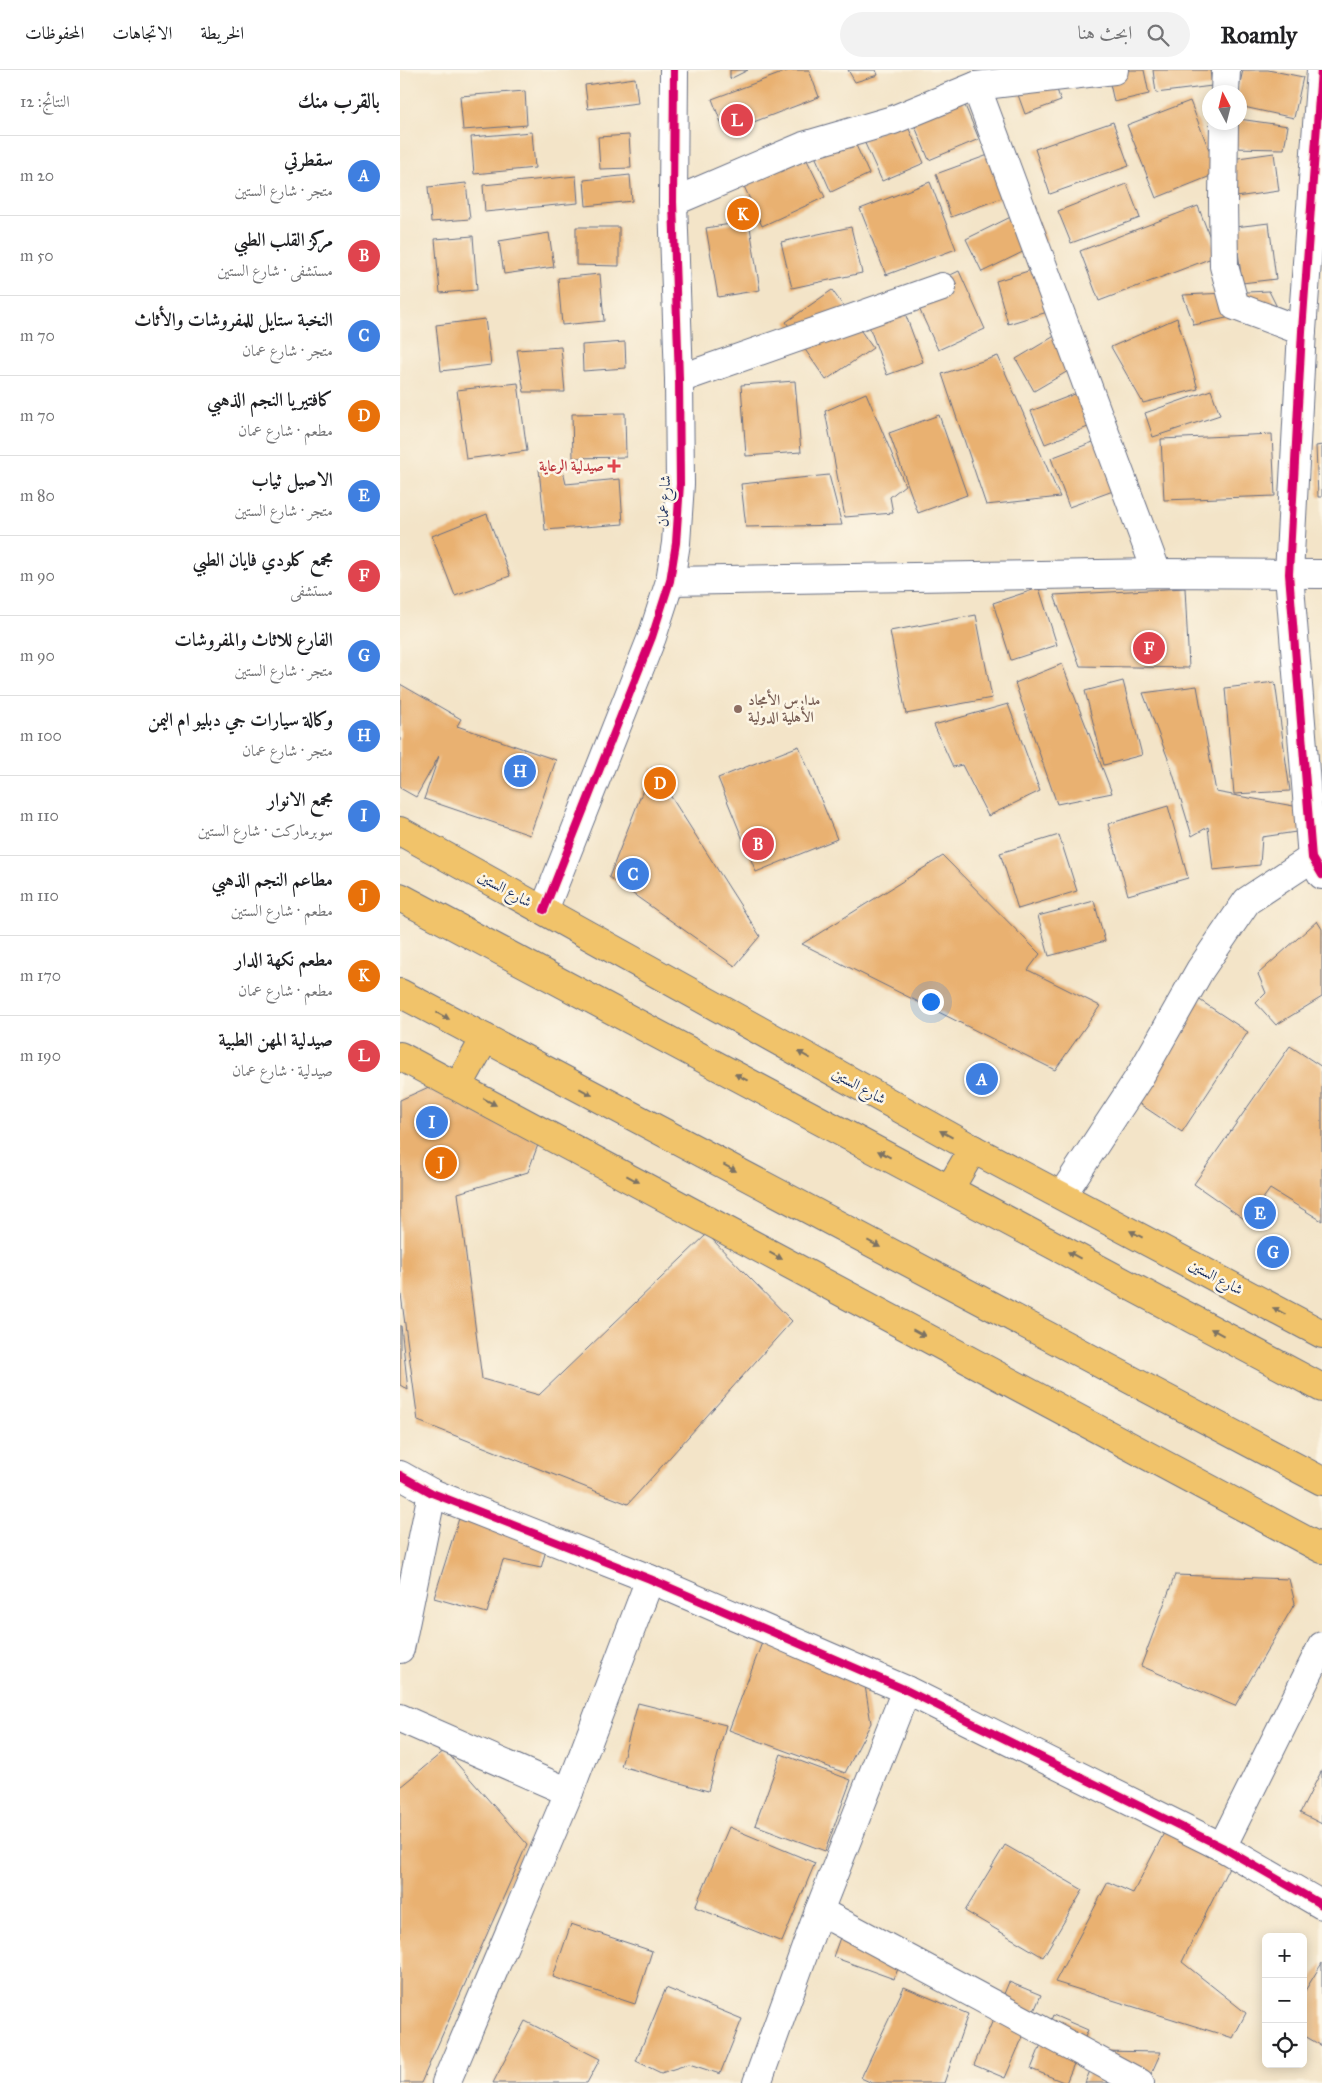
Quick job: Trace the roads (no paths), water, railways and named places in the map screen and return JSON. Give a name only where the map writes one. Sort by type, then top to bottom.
[{"type":"main road","name":"شارع الستين","points":[[400,831],[973,1149],[1322,1334]]},
{"type":"main road","points":[[400,897],[950,1188],[1322,1388]]},
{"type":"main road","points":[[400,993],[1322,1481]]},
{"type":"main road","points":[[459,1085],[485,1038]]},
{"type":"main road","points":[[400,1056],[459,1085],[1322,1549]]},
{"type":"main road","points":[[950,1188],[973,1149]]},
{"type":"street","name":"شارع عمان","points":[[544,910],[652,637],[670,582],[676,543],[680,484],[679,379],[673,202],[674,70]]},
{"type":"street","points":[[673,202],[804,146],[893,120],[976,86],[1114,70]]},
{"type":"street","points":[[1225,85],[1226,70]]},
{"type":"street","points":[[1062,1195],[1140,1076],[1200,970],[1247,901],[1319,863],[1289,574],[1302,331],[1321,70]]},
{"type":"street","points":[[976,86],[1158,573]]},
{"type":"street","points":[[1224,130],[1224,266],[1234,306],[1302,331]]},
{"type":"street","points":[[679,379],[942,287]]},
{"type":"street","points":[[670,582],[1158,573],[1322,574]]},
{"type":"street","points":[[400,1475],[432,1493],[650,1579],[906,1690],[1222,1847],[1322,1905]]},
{"type":"street","points":[[400,1649],[432,1493]]},
{"type":"street","points":[[446,2083],[569,1792],[650,1579]]},
{"type":"street","points":[[1222,1847],[1322,1646]]},
{"type":"street","points":[[757,2083],[819,1911],[906,1690]]},
{"type":"street","points":[[400,1718],[569,1792]]},
{"type":"street","points":[[819,1911],[1140,2083]]},
{"type":"place","name":"صيدلية المهن الطبية","points":[[737,120]]},
{"type":"place","name":"مطعم نكهة الدار","points":[[743,214]]},
{"type":"place","name":"صيدلية الرعاية","points":[[614,466]]},
{"type":"place","name":"مجمع كلودي فايان الطبي","points":[[1149,648]]},
{"type":"place","name":"مدارس الأمجاد الأهلية الدولية","points":[[738,709]]},
{"type":"place","name":"وكالة سيارات جي دبليو ام اليمن","points":[[520,771]]},
{"type":"place","name":"كافتيريا النجم الذهبي","points":[[660,783]]},
{"type":"place","name":"مركز القلب الطبي","points":[[758,844]]},
{"type":"place","name":"النخبة ستايل للمفروشات والأثاث","points":[[633,874]]},
{"type":"place","name":"سقطرتي","points":[[982,1079]]},
{"type":"place","name":"مجمع الانوار","points":[[432,1122]]},
{"type":"place","name":"مطاعم النجم الذهبي","points":[[441,1163]]},
{"type":"place","name":"الاصيل ثياب","points":[[1260,1213]]},
{"type":"place","name":"الفارع للاثاث والمفروشات","points":[[1273,1252]]}]
